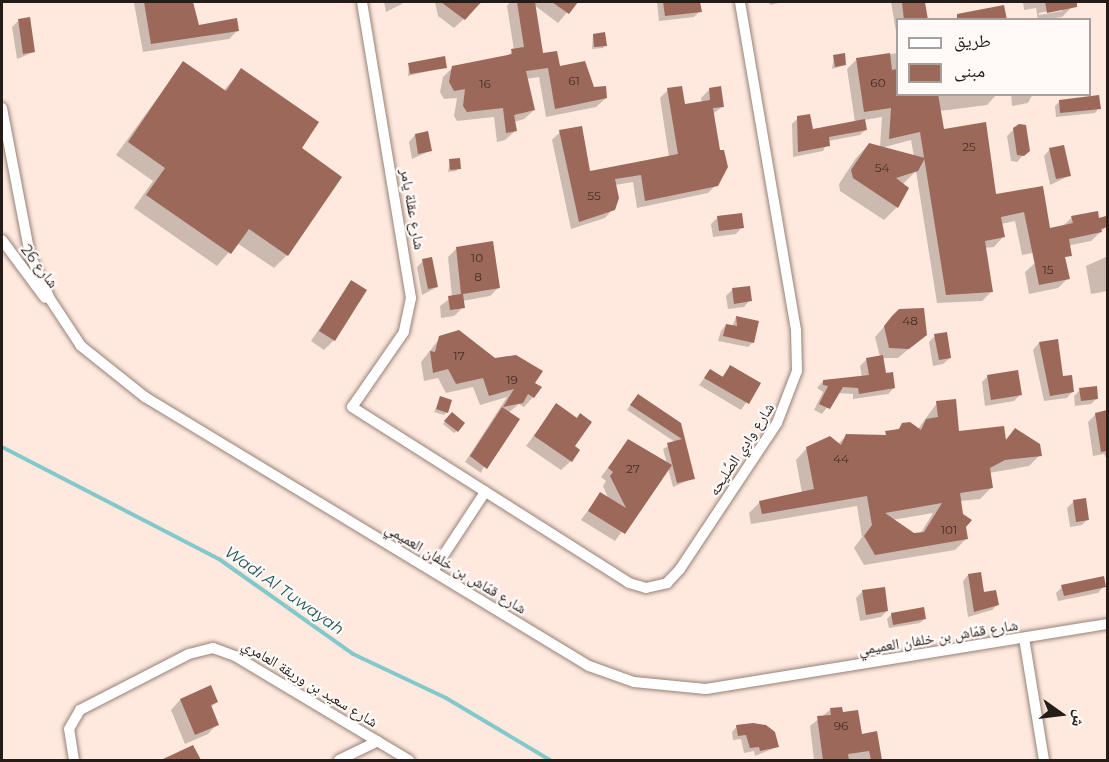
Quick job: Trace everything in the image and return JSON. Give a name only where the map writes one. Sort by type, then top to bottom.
[{"type":"street","name":"شارع عقلة يامر","points":[[352,407],[404,332],[411,298],[362,2]]},
{"type":"street","name":"شارع وادِي الصِّليحه","points":[[352,407],[629,583],[657,586],[680,569],[787,404],[797,371],[796,330],[740,2]]},
{"type":"street","name":"شارع قمّاش بن خلفان العميمي","points":[[2,108],[7,174],[30,255],[56,309],[81,346],[122,381],[589,666],[658,687],[730,686],[1107,624]]},
{"type":"street","name":"شارع 26","points":[[2,240],[56,309]]},
{"type":"street","points":[[433,571],[485,492]]},
{"type":"street","points":[[1024,638],[1044,760]]},
{"type":"street","name":"شارع سعيد بن وريقة العامري","points":[[74,760],[69,729],[80,710],[189,654],[213,648],[236,656],[409,760]]},
{"type":"street","points":[[339,760],[378,741]]},
{"type":"building","points":[[144,2],[193,2],[199,25],[237,18],[239,31],[151,44]]},
{"type":"building","points":[[441,2],[481,2],[465,20]]},
{"type":"building","points":[[517,2],[535,2],[543,53],[557,51],[560,66],[585,61],[594,87],[606,86],[607,98],[555,109],[548,68],[526,71],[535,110],[514,115],[517,131],[506,133],[503,108],[467,112],[463,106],[465,89],[454,91],[449,82],[452,66],[512,54],[511,49],[524,47]]},
{"type":"building","points":[[552,2],[578,2],[569,14]]},
{"type":"building","points":[[663,2],[700,2],[702,12],[665,16]]},
{"type":"building","points":[[902,2],[925,2],[928,18],[904,18]]},
{"type":"building","points":[[1045,2],[1077,2],[1077,7],[1047,13]]},
{"type":"building","points":[[1004,5],[1007,18],[957,18],[957,14]]},
{"type":"building","points":[[30,17],[35,52],[23,54],[18,19]]},
{"type":"building","points":[[605,32],[607,46],[594,47],[593,34]]},
{"type":"building","points":[[845,53],[846,65],[835,67],[833,55]]},
{"type":"building","points":[[890,53],[892,70],[896,69],[896,96],[938,96],[944,129],[986,122],[996,194],[1043,186],[1050,228],[1073,223],[1071,216],[1098,211],[1099,218],[1106,216],[1107,227],[1101,229],[1102,232],[1069,239],[1072,256],[1065,257],[1070,279],[1039,285],[1024,212],[1001,217],[1005,237],[985,241],[993,292],[946,295],[920,132],[889,139],[891,108],[864,112],[856,58]]},
{"type":"building","points":[[445,56],[447,68],[410,74],[408,63]]},
{"type":"building","points":[[183,61],[226,91],[241,68],[319,122],[302,148],[342,177],[288,256],[249,229],[231,254],[146,195],[165,168],[128,142]]},
{"type":"building","points":[[682,86],[685,104],[710,100],[709,88],[721,86],[724,107],[713,108],[720,150],[724,150],[728,167],[718,186],[645,201],[641,175],[615,179],[619,198],[615,210],[579,222],[559,130],[582,126],[590,171],[678,154],[667,88]]},
{"type":"building","points":[[1099,95],[1101,109],[1060,113],[1059,100]]},
{"type":"building","points":[[810,114],[813,129],[865,119],[867,130],[829,137],[830,146],[798,152],[797,116]]},
{"type":"building","points":[[1019,124],[1026,125],[1030,151],[1024,156],[1017,155],[1013,128]]},
{"type":"building","points":[[428,131],[432,151],[418,154],[415,134]]},
{"type":"building","points":[[869,143],[925,158],[918,171],[896,178],[909,188],[898,208],[853,178],[851,170]]},
{"type":"building","points":[[1064,145],[1071,176],[1056,179],[1049,148]]},
{"type":"building","points":[[460,158],[461,169],[450,170],[449,159]]},
{"type":"building","points":[[742,213],[744,228],[719,231],[717,216]]},
{"type":"building","points":[[493,241],[500,288],[463,294],[465,308],[450,310],[448,296],[461,294],[456,247]]},
{"type":"building","points":[[432,257],[438,287],[428,289],[422,259]]},
{"type":"building","points":[[351,280],[367,290],[335,341],[319,331]]},
{"type":"building","points":[[750,286],[752,301],[734,304],[732,288]]},
{"type":"building","points":[[924,308],[927,335],[909,349],[889,348],[884,326],[892,316],[899,309]]},
{"type":"building","points":[[736,316],[759,321],[754,343],[723,336],[726,324],[737,326]]},
{"type":"building","points":[[459,330],[495,358],[516,355],[543,371],[535,383],[542,387],[534,398],[528,394],[523,403],[503,407],[514,389],[489,396],[483,378],[456,384],[448,369],[433,373],[430,351],[435,352],[439,336]]},
{"type":"building","points":[[947,332],[951,358],[939,360],[934,334]]},
{"type":"building","points":[[1058,339],[1063,376],[1072,375],[1074,392],[1050,396],[1039,342]]},
{"type":"building","points":[[883,355],[886,373],[893,372],[895,388],[859,394],[858,388],[843,387],[830,409],[819,404],[828,386],[823,385],[823,380],[869,375],[866,358]]},
{"type":"building","points":[[730,365],[761,383],[749,404],[704,378],[710,369],[723,377]]},
{"type":"building","points":[[1018,370],[1022,395],[991,400],[987,375]]},
{"type":"building","points":[[1097,386],[1098,399],[1081,401],[1079,388]]},
{"type":"building","points":[[638,394],[681,423],[695,479],[677,483],[667,443],[682,439],[630,405]]},
{"type":"building","points":[[440,396],[452,400],[448,413],[436,409]]},
{"type":"building","points":[[956,399],[959,431],[1004,426],[1006,440],[1015,428],[1040,444],[1042,456],[1005,460],[990,468],[993,488],[960,493],[963,514],[972,520],[966,527],[968,539],[875,555],[864,536],[872,525],[867,496],[762,514],[759,501],[814,489],[806,447],[830,436],[841,445],[846,434],[886,435],[885,431],[899,429],[902,423],[910,422],[921,430],[926,419],[938,417],[936,401]],"holes":[[[942,503],[924,532],[914,533],[885,513]]]},
{"type":"building","points":[[556,403],[577,418],[580,413],[592,422],[575,446],[580,450],[572,462],[534,436]]},
{"type":"building","points":[[502,407],[520,419],[487,469],[470,456]]},
{"type":"building","points":[[1107,410],[1107,451],[1101,452],[1095,413]]},
{"type":"building","points":[[452,412],[465,423],[458,432],[444,421]]},
{"type":"building","points":[[628,439],[672,465],[625,534],[588,511],[600,492],[626,508],[610,476],[613,472],[608,468]]},
{"type":"building","points":[[1086,498],[1089,520],[1076,522],[1073,500]]},
{"type":"building","points":[[981,572],[984,592],[996,590],[999,605],[974,612],[968,574]]},
{"type":"building","points":[[1104,576],[1106,587],[1064,596],[1061,585]]},
{"type":"building","points":[[885,587],[888,611],[866,615],[862,590]]},
{"type":"building","points":[[924,607],[926,619],[893,625],[891,613]]},
{"type":"building","points":[[211,685],[218,702],[211,705],[219,725],[195,735],[180,699]]},
{"type":"building","points":[[842,707],[843,712],[858,710],[862,734],[877,731],[882,760],[871,760],[869,751],[848,754],[849,760],[823,760],[817,716],[831,715],[830,708]]},
{"type":"building","points":[[753,723],[766,725],[775,732],[779,747],[760,751],[759,747],[750,748],[746,735],[738,736],[736,725]]},
{"type":"building","points":[[193,745],[201,760],[161,760]]},
{"type":"waterway","name":"Wadi Al Tuwayah","points":[[2,447],[219,559],[353,654],[446,698],[550,760]]}]
